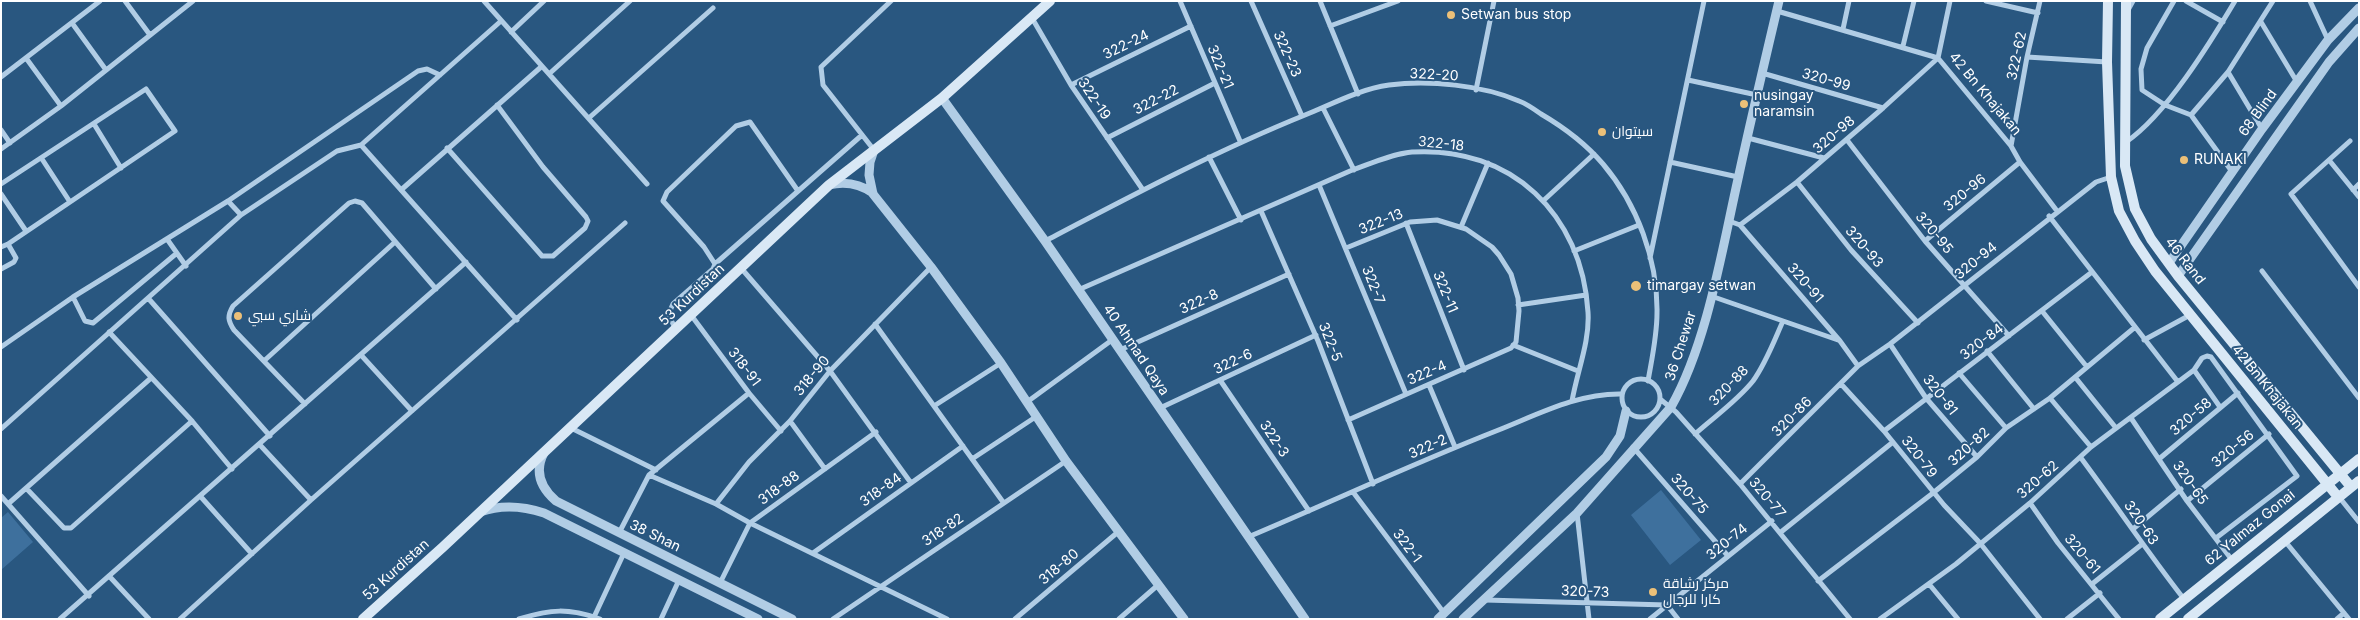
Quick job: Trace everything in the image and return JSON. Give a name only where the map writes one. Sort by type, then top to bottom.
[{"type":"main road","name":"53 Kurdistan","points":[[362,619],[544,453],[829,185],[942,98],[1050,1]]},
{"type":"main road","points":[[2108,1],[2107,62],[2111,177]]},
{"type":"main road","name":"46 Rand","points":[[2126,1],[2125,143],[2128,182],[2135,209],[2151,239],[2178,276],[2341,473],[2355,484]]},
{"type":"main road","points":[[2108,106],[2126,105]]},
{"type":"main road","name":"42 Bn Khajakan","points":[[2111,177],[2119,211],[2135,241],[2155,271],[2338,497]]},
{"type":"main road","name":"62 Yalmaz Gonai","points":[[2160,619],[2359,460]]},
{"type":"main road","points":[[2188,619],[2355,484]]},
{"type":"street","points":[[1,77],[100,1]]},
{"type":"street","points":[[125,1],[150,35]]},
{"type":"street","points":[[2,148],[61,106],[193,1]]},
{"type":"street","points":[[484,1],[647,184]]},
{"type":"street","points":[[511,32],[544,1]]},
{"type":"street","points":[[549,74],[630,1]]},
{"type":"street","points":[[873,194],[869,175],[870,162],[874,150],[823,85],[822,67],[892,1]]},
{"type":"street","name":"322-21","points":[[1180,1],[1240,141]]},
{"type":"street","name":"322-23","points":[[1251,1],[1302,116]]},
{"type":"street","points":[[1320,1],[1358,94]]},
{"type":"street","points":[[1330,26],[1388,3],[1398,1]]},
{"type":"street","points":[[1476,90],[1494,1]]},
{"type":"street","points":[[1650,258],[1704,1]]},
{"type":"street","points":[[1843,29],[1849,1]]},
{"type":"street","points":[[1902,46],[1914,1]]},
{"type":"street","points":[[1938,58],[1950,1]]},
{"type":"street","points":[[1986,1],[2038,13]]},
{"type":"street","name":"322-62","points":[[2011,146],[2027,57],[2040,1]]},
{"type":"street","points":[[2126,12],[2133,1]]},
{"type":"street","points":[[2174,1],[2147,48],[2141,69],[2142,90],[2165,104],[2191,115],[2233,173]]},
{"type":"street","points":[[2186,1],[2223,22]]},
{"type":"street","points":[[2125,143],[2140,133],[2165,104],[2223,22],[2235,1]]},
{"type":"street","points":[[2191,115],[2228,72],[2273,1]]},
{"type":"street","points":[[2310,1],[2328,40]]},
{"type":"street","name":"42 Bn Khajakan","points":[[1778,6],[1843,29],[1938,58],[2011,146],[2020,162],[2057,211]]},
{"type":"street","name":"36 Chewar","points":[[1463,619],[1577,513],[1671,407],[1682,387],[1694,358],[1711,296],[1778,6]]},
{"type":"street","points":[[590,118],[713,8]]},
{"type":"street","name":"68 Blind","points":[[2169,263],[2328,40],[2359,8]]},
{"type":"street","name":"322-19","points":[[1032,17],[1071,85],[1143,190]]},
{"type":"street","points":[[1,429],[241,215],[337,152],[362,145],[500,21]]},
{"type":"street","points":[[2261,22],[2298,82]]},
{"type":"street","points":[[72,23],[106,70]]},
{"type":"street","name":"322-24","points":[[1071,85],[1191,26]]},
{"type":"street","points":[[2178,276],[2330,62],[2359,28]]},
{"type":"street","points":[[2027,57],[2107,62]]},
{"type":"street","points":[[26,58],[61,106]]},
{"type":"street","name":"320-98","points":[[1740,224],[1797,182],[1938,58]]},
{"type":"street","points":[[401,190],[541,66]]},
{"type":"street","points":[[1,347],[74,297],[228,201],[418,71],[428,69],[440,75]]},
{"type":"street","points":[[2228,72],[2262,130]]},
{"type":"street","name":"320-99","points":[[1762,73],[1883,108]]},
{"type":"street","points":[[1688,80],[1757,95]]},
{"type":"street","name":"322-22","points":[[1107,138],[1215,83]]},
{"type":"street","name":"322-20","points":[[1045,241],[1240,141],[1358,94],[1387,85],[1413,83],[1438,83],[1476,90],[1520,101],[1565,129],[1582,141],[1618,184],[1639,225],[1654,276],[1657,315],[1655,343],[1648,380]]},
{"type":"street","points":[[1,184],[42,159],[146,89],[175,131],[1,248]]},
{"type":"street","name":"40 Ahmad Qaya","points":[[942,98],[1045,241],[1305,619]]},
{"type":"street","points":[[447,148],[542,256],[553,256],[585,228],[588,221],[586,217],[543,167],[497,104]]},
{"type":"street","points":[[1323,108],[1354,170]]},
{"type":"street","points":[[715,264],[704,247],[663,201],[667,192],[736,126],[750,122],[798,191]]},
{"type":"street","points":[[94,124],[121,168]]},
{"type":"street","points":[[1,130],[10,144]]},
{"type":"street","points":[[676,329],[668,315],[673,304],[713,269],[715,264],[862,135]]},
{"type":"street","points":[[1748,138],[1824,158]]},
{"type":"street","name":"320-95","points":[[1847,140],[1925,241],[2009,336]]},
{"type":"street","points":[[2350,142],[2290,194],[2359,287]]},
{"type":"street","points":[[362,145],[517,320]]},
{"type":"street","name":"322-18","points":[[1078,290],[1354,170],[1411,152],[1444,154],[1488,163],[1511,173],[1543,201],[1561,226],[1583,276],[1588,328],[1572,401]]},
{"type":"street","points":[[1543,201],[1594,154]]},
{"type":"street","points":[[1209,157],[1241,220]]},
{"type":"street","points":[[42,159],[70,202]]},
{"type":"street","points":[[2329,160],[2359,197]]},
{"type":"street","points":[[1670,162],[1738,178]]},
{"type":"street","name":"320-96","points":[[1925,241],[2020,162]]},
{"type":"street","points":[[1462,227],[1488,163]]},
{"type":"street","name":"320-94","points":[[1858,366],[1918,323],[2049,216],[2096,182],[2111,177]]},
{"type":"street","name":"320-93","points":[[1797,182],[1850,250],[1918,323]]},
{"type":"street","points":[[829,185],[849,183],[862,187],[873,194],[931,267],[1037,416],[1066,461],[1184,619]]},
{"type":"street","points":[[2353,190],[2359,184]]},
{"type":"street","name":"322-7","points":[[1319,185],[1406,394]]},
{"type":"street","points":[[1,194],[26,231]]},
{"type":"street","points":[[228,201],[241,215]]},
{"type":"street","points":[[305,404],[229,322],[228,314],[233,306],[349,203],[355,201],[362,203],[436,289]]},
{"type":"street","name":"322-5","points":[[1261,211],[1316,335],[1372,484]]},
{"type":"street","points":[[2049,216],[2134,328],[2178,382]]},
{"type":"street","name":"322-13","points":[[1346,248],[1406,223],[1437,220],[1462,227],[1500,254],[1511,274],[1518,305],[1518,331],[1516,342],[1513,346]]},
{"type":"street","points":[[1729,221],[1740,224]]},
{"type":"street","points":[[180,619],[311,500],[625,223]]},
{"type":"street","name":"322-11","points":[[1406,223],[1464,370]]},
{"type":"street","name":"320-91","points":[[1740,224],[1840,341],[1858,366]]},
{"type":"street","points":[[1574,252],[1639,225]]},
{"type":"street","points":[[167,239],[186,266]]},
{"type":"street","points":[[265,360],[395,242]]},
{"type":"street","points":[[1,269],[14,262],[16,258],[8,244]]},
{"type":"street","points":[[74,297],[85,321],[93,323],[177,253]]},
{"type":"street","points":[[60,619],[89,596],[466,262]]},
{"type":"street","name":"318-90","points":[[716,504],[749,462],[790,421],[830,371],[931,267]]},
{"type":"street","points":[[741,268],[830,371],[876,432],[911,483]]},
{"type":"street","points":[[2262,271],[2359,398]]},
{"type":"street","name":"320-84","points":[[1884,431],[2092,272]]},
{"type":"street","name":"322-8","points":[[1120,350],[1288,274]]},
{"type":"street","points":[[1518,305],[1586,295]]},
{"type":"street","points":[[1711,296],[1840,341]]},
{"type":"street","points":[[148,298],[270,436]]},
{"type":"street","points":[[2042,311],[2087,367]]},
{"type":"street","name":"318-91","points":[[691,315],[749,394],[781,431]]},
{"type":"street","points":[[2144,340],[2190,315]]},
{"type":"street","name":"320-88","points":[[1695,434],[1739,396],[1752,381],[1763,365],[1783,321]]},
{"type":"street","points":[[875,324],[1003,502]]},
{"type":"street","name":"320-82","points":[[1818,581],[1933,493],[1977,457],[2006,428],[2050,398],[2134,328]]},
{"type":"street","points":[[109,332],[192,421],[232,469]]},
{"type":"street","name":"322-6","points":[[1159,408],[1316,335]]},
{"type":"street","points":[[1027,402],[1112,340]]},
{"type":"street","name":"320-81","points":[[1890,344],[1926,398],[1977,457]]},
{"type":"street","points":[[1513,346],[1578,371]]},
{"type":"street","name":"322-4","points":[[1348,420],[1464,370],[1513,346]]},
{"type":"street","points":[[1987,351],[2034,409]]},
{"type":"street","points":[[361,356],[412,411]]},
{"type":"street","name":"320-62","points":[[1881,619],[1930,584],[2030,503],[2091,447],[2194,370],[2202,358],[2206,356],[2211,357],[2238,393]]},
{"type":"street","points":[[934,406],[1000,363]]},
{"type":"street","name":"320-86","points":[[1740,484],[1858,366]]},
{"type":"street","points":[[2194,370],[2220,407]]},
{"type":"street","points":[[1959,373],[2006,428]]},
{"type":"street","points":[[2075,377],[2116,428]]},
{"type":"street","points":[[8,504],[151,378]]},
{"type":"street","name":"322-3","points":[[1220,380],[1309,511]]},
{"type":"street","points":[[1652,428],[1660,399],[1657,388],[1648,380],[1632,381],[1627,385],[1621,400],[1626,411],[1637,418],[1650,415],[1656,411]]},
{"type":"street","name":"320-79","points":[[1841,384],[1884,431],[1933,493],[1980,543],[2040,619]]},
{"type":"street","points":[[1429,385],[1455,447]]},
{"type":"street","points":[[2216,538],[2297,476],[2269,434],[2238,393]]},
{"type":"street","name":"320-58","points":[[2159,458],[2238,393]]},
{"type":"street","points":[[619,534],[649,475],[749,394]]},
{"type":"street","name":"322-2","points":[[1248,536],[1455,447],[1572,401],[1596,395],[1622,394]]},
{"type":"street","points":[[2050,398],[2091,447]]},
{"type":"street","name":"320-77","points":[[1660,399],[1671,407],[1772,521],[1850,619]]},
{"type":"street","points":[[1441,616],[1606,457],[1620,436],[1626,411]]},
{"type":"street","points":[[972,459],[1037,416]]},
{"type":"street","name":"320-65","points":[[2131,418],[2188,501],[2232,560]]},
{"type":"street","points":[[26,488],[64,528],[71,528],[192,421]]},
{"type":"street","points":[[790,421],[825,468]]},
{"type":"street","points":[[570,428],[656,470]]},
{"type":"street","name":"318-88","points":[[720,583],[750,522],[876,432]]},
{"type":"street","name":"320-56","points":[[2188,501],[2269,434]]},
{"type":"street","points":[[1781,532],[1893,442]]},
{"type":"street","points":[[260,445],[311,500]]},
{"type":"street","name":"318-84","points":[[813,553],[963,446]]},
{"type":"street","name":"320-75","points":[[1634,447],[1728,556]]},
{"type":"street","name":"38 Shan","points":[[544,453],[539,461],[539,474],[546,491],[567,508],[792,619]]},
{"type":"street","name":"320-63","points":[[2081,458],[2133,529],[2141,545],[2184,599]]},
{"type":"street","name":"318-82","points":[[833,619],[1066,461]]},
{"type":"street","points":[[649,475],[716,504],[947,619]]},
{"type":"street","points":[[2133,529],[2181,490]]},
{"type":"street","name":"322-1","points":[[1353,492],[1441,616]]},
{"type":"street","points":[[1,496],[89,596]]},
{"type":"street","points":[[201,497],[252,554]]},
{"type":"street","points":[[2338,497],[2359,522]]},
{"type":"street","name":"320-61","points":[[2030,503],[2058,544],[2100,593],[2119,619]]},
{"type":"street","name":"38 Shan","points":[[480,512],[508,506],[525,507],[544,513],[758,619]]},
{"type":"street","points":[[1577,513],[1589,619]]},
{"type":"street","name":"320-74","points":[[1650,619],[1772,521]]},
{"type":"street","name":"318-80","points":[[1015,619],[1118,532]]},
{"type":"street","points":[[2284,540],[2350,619]]},
{"type":"street","points":[[2092,584],[2141,545]]},
{"type":"street","points":[[518,619],[557,610],[568,610],[597,618],[624,553]]},
{"type":"street","points":[[110,577],[149,619]]},
{"type":"street","points":[[661,619],[679,580]]},
{"type":"street","points":[[1930,584],[1958,619]]},
{"type":"street","points":[[1119,619],[1158,585]]},
{"type":"street","points":[[2067,619],[2100,593]]},
{"type":"street","name":"320-73","points":[[1484,600],[1667,605]]},
{"type":"street","points":[[1667,605],[1678,619]]},
{"type":"street","points":[[2337,619],[2344,613]]},
{"type":"shaded area","points":[[1661,490],[1701,540],[1670,565],[1631,515]]},
{"type":"shaded area","points":[[8,512],[33,542],[1,570],[1,518]]},
{"type":"place","name":"Setwan bus stop","points":[[1451,15]]},
{"type":"place","name":"nusingay naramsin","points":[[1744,104]]},
{"type":"place","name":"سيتوان","points":[[1602,132]]},
{"type":"place","name":"RUNAKI","points":[[2184,160]]},
{"type":"place","name":"timargay setwan","points":[[1636,286]]},
{"type":"place","name":"شاري سبي","points":[[238,316]]},
{"type":"place","name":"مركز رشاقة كارا للرجال","points":[[1653,592]]}]
